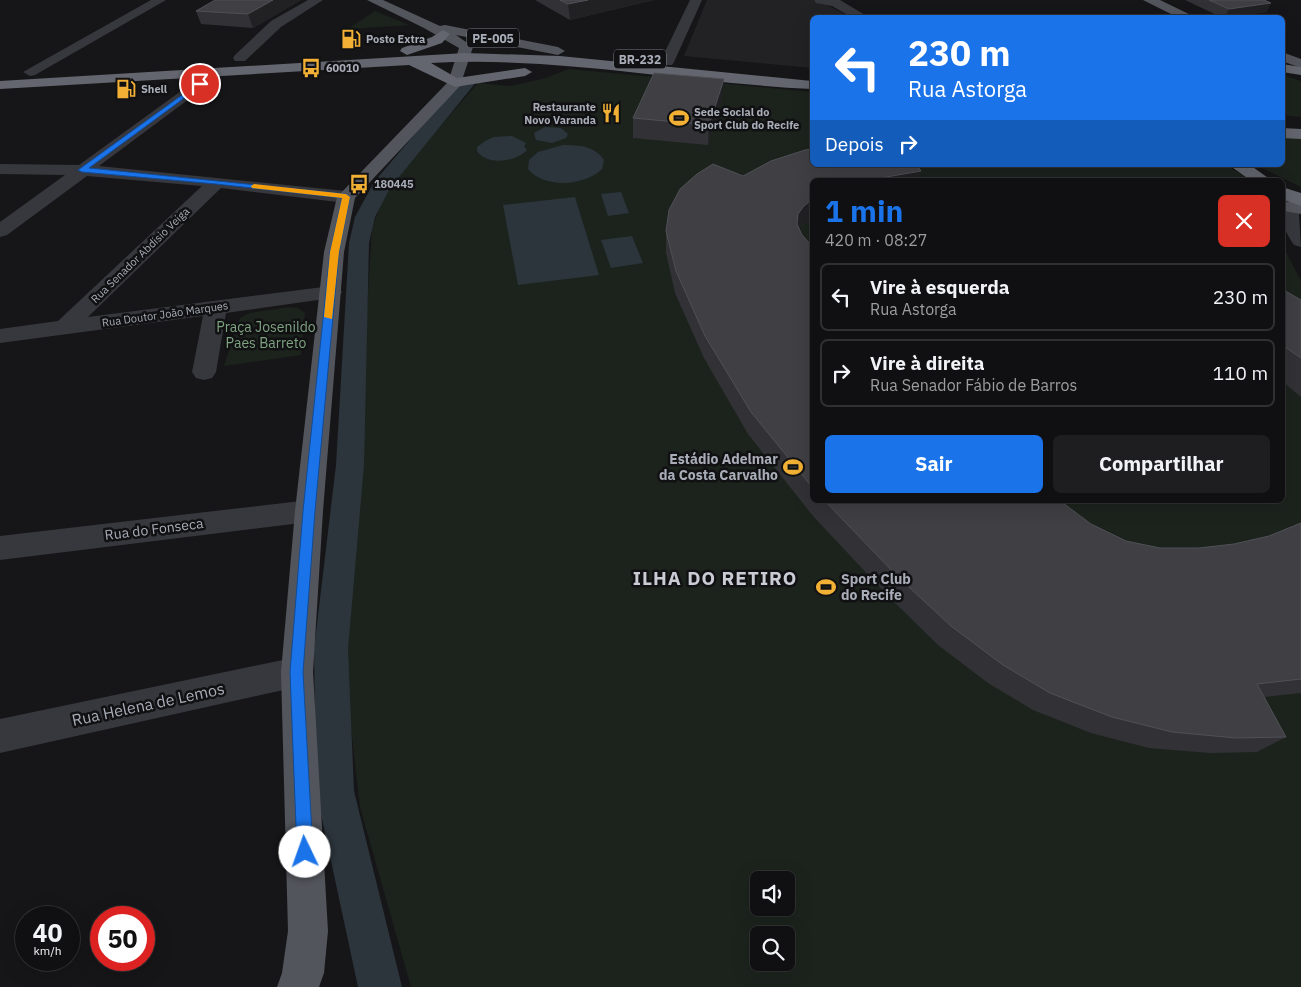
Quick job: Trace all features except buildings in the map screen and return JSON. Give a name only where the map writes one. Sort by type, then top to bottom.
[{"type":"highway","points":[[409,55],[437,40],[443,34]]},
{"type":"highway","name":"BR-232","points":[[2,84],[30,72],[240,58],[466,52],[668,62],[810,75]]},
{"type":"highway","name":"BR-232","points":[[2,84],[215,73],[409,55]]},
{"type":"highway","points":[[409,55],[455,83],[520,73],[559,56]]},
{"type":"highway","name":"BR-232","points":[[559,56],[810,85]]},
{"type":"highway","points":[[1285,68],[1301,71]]},
{"type":"highway","points":[[1285,124],[1301,126]]},
{"type":"highway","points":[[1285,133],[1301,134]]},
{"type":"highway","points":[[1241,167],[1259,178]]},
{"type":"main road","name":"PE-005","points":[[373,0],[429,25],[466,52]]},
{"type":"main road","points":[[1149,0],[1184,15]]},
{"type":"main road","name":"PE-005","points":[[429,25],[559,56]]},
{"type":"main road","points":[[298,987],[303,973],[308,931],[297,672],[309,511],[334,252],[346,197],[455,83],[466,52]]},
{"type":"main road","points":[[1285,57],[1301,64]]},
{"type":"street","points":[[30,72],[160,0]]},
{"type":"street","points":[[240,58],[276,24],[317,0]]},
{"type":"street","points":[[668,62],[696,0]]},
{"type":"street","points":[[820,0],[836,3],[858,15]]},
{"type":"street","points":[[0,231],[215,73]]},
{"type":"street","points":[[0,169],[82,170],[216,182],[346,197]]},
{"type":"street","name":"Rua Senador Abdisio Veiga","points":[[64,328],[216,182]]},
{"type":"street","points":[[1294,201],[1289,222],[1301,241]]},
{"type":"street","name":"Rua Doutor João Marques","points":[[0,336],[331,292]]},
{"type":"street","points":[[204,372],[216,307]]},
{"type":"street","name":"Rua do Fonseca","points":[[0,548],[309,511]]},
{"type":"street","name":"Rua Helena de Lemos","points":[[0,736],[297,672]]},
{"type":"shaded area","points":[[707,0],[813,0],[846,15],[810,15],[810,68],[684,56]]},
{"type":"shaded area","points":[[545,127],[561,128],[568,134],[566,138],[552,143],[536,140],[534,133]]},
{"type":"shaded area","points":[[512,136],[526,143],[524,146],[527,150],[509,160],[487,159],[477,151],[477,147],[494,137]]},
{"type":"shaded area","points":[[563,145],[580,146],[596,152],[604,160],[602,169],[586,179],[565,183],[544,180],[528,169],[529,160],[538,152]]},
{"type":"shaded area","points":[[621,192],[629,213],[608,216],[601,194]]},
{"type":"shaded area","points":[[575,197],[599,275],[518,285],[503,205]]},
{"type":"shaded area","points":[[632,236],[643,263],[611,268],[601,240]]},
{"type":"green space","points":[[375,11],[409,25],[348,29]]},
{"type":"green space","name":"Sport Club do Recife","points":[[569,69],[810,92],[810,167],[1229,167],[1247,178],[810,178],[810,503],[1285,503],[1285,250],[1301,281],[1301,987],[411,987],[360,807],[345,675],[372,228],[384,196],[402,170],[478,83],[510,86],[546,78]]},
{"type":"green space","points":[[1285,76],[1301,81],[1301,117],[1285,115]]},
{"type":"green space","points":[[1285,135],[1301,137],[1301,187],[1260,167],[1285,167]]},
{"type":"green space","name":"Praça Josenildo Paes Barreto","points":[[289,307],[298,308],[305,313],[301,355],[224,366],[240,318],[249,313]]},
{"type":"waterway","points":[[380,987],[335,791],[331,649],[350,465],[359,243],[365,217],[381,186],[467,83]]},
{"type":"slow traffic","points":[[254,186],[346,197],[334,252],[329,317]]},
{"type":"place","name":"Posto Extra","points":[[351,39]]},
{"type":"place","name":"60010","points":[[311,68]]},
{"type":"place","name":"Shell","points":[[126,89]]},
{"type":"place","name":"Restaurante Novo Varanda","points":[[611,113]]},
{"type":"place","name":"Sede Social do Sport Club do Recife","points":[[679,118]]},
{"type":"place","name":"180445","points":[[359,184]]},
{"type":"place","name":"Estádio Adelmar da Costa Carvalho","points":[[793,467]]},
{"type":"place","name":"Sport Club do Recife","points":[[826,587]]},
{"type":"district","name":"ILHA DO RETIRO","points":[[715,578]]},
{"type":"route","points":[[200,84],[82,170],[216,182],[346,197],[334,252],[309,511],[297,672],[305,852]]}]
